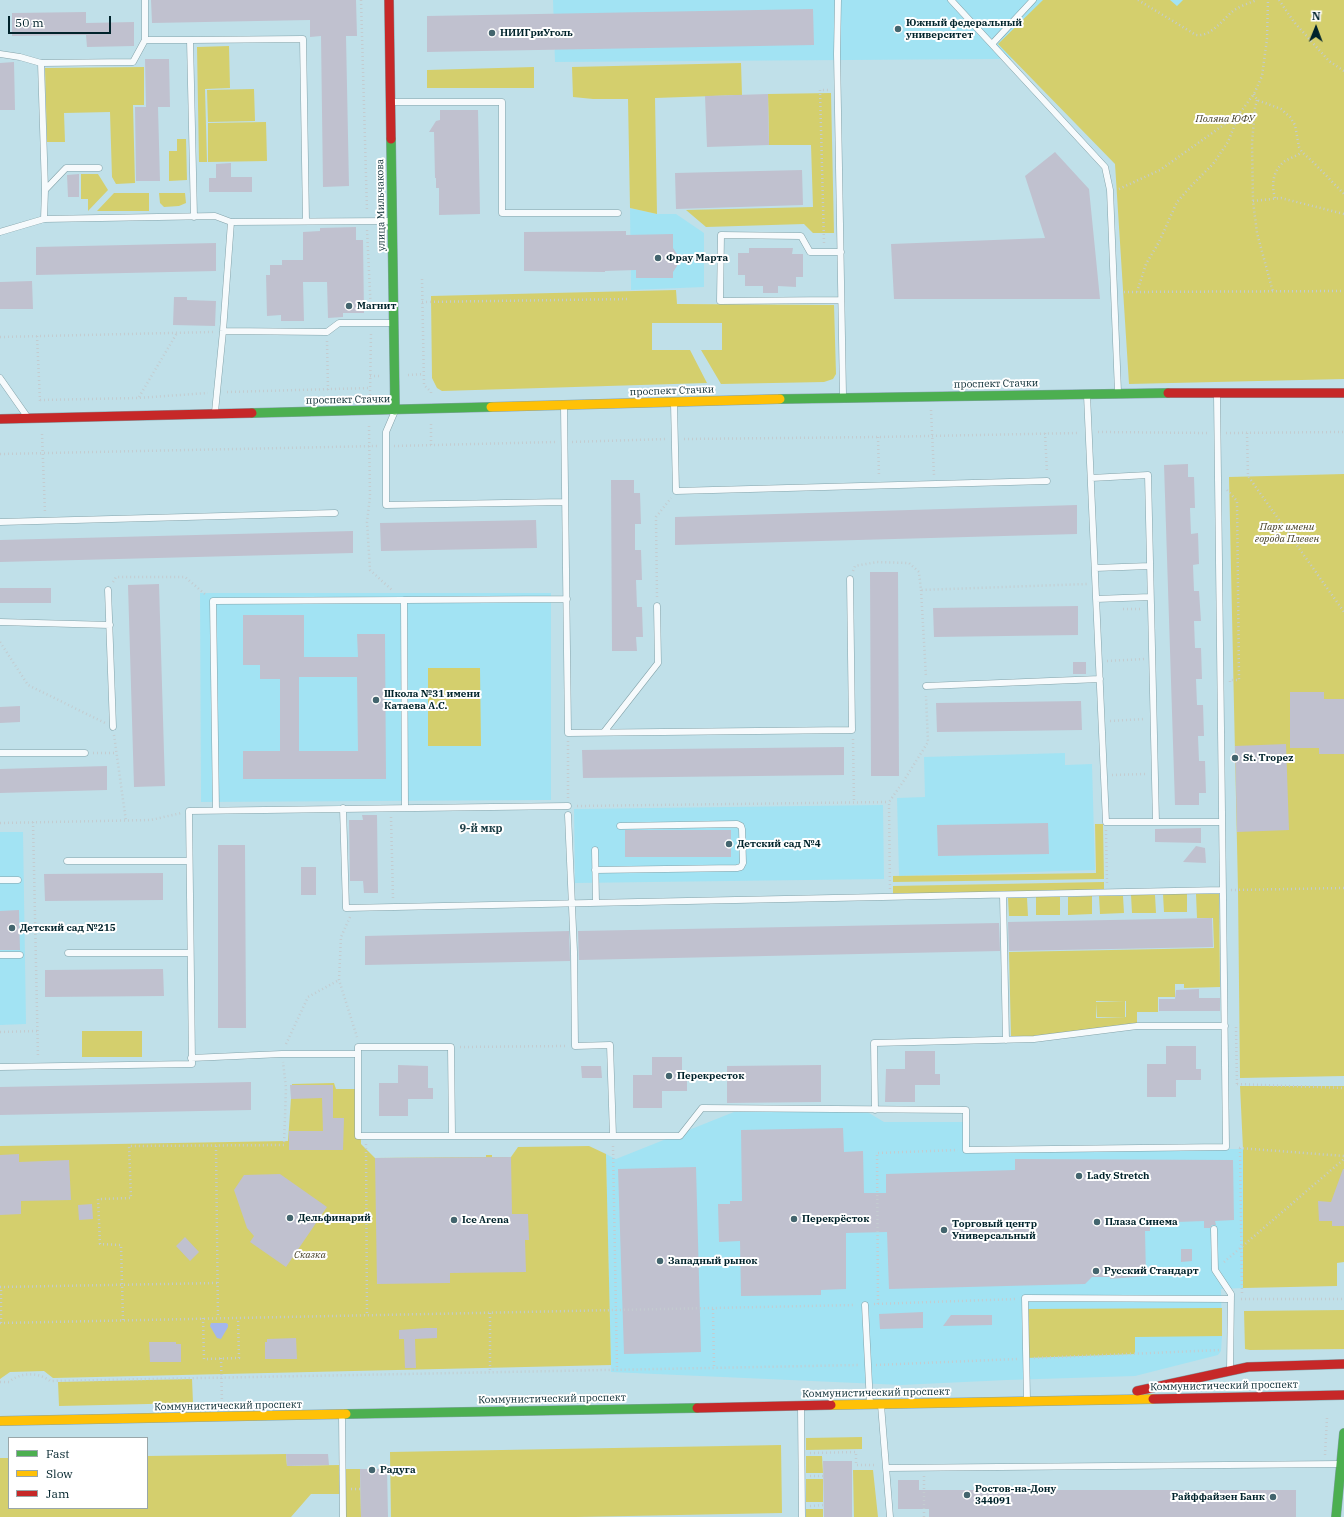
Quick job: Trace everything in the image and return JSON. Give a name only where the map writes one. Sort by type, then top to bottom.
[{"type":"main road","name":"улица Мильчакова","points":[[389,0],[395,410]]},
{"type":"main road","name":"проспект Стачки","points":[[0,418],[395,410],[843,397],[1118,393],[1344,393]]},
{"type":"main road","name":"Коммунистический проспект","points":[[1104,1398],[1248,1367],[1344,1364]]},
{"type":"main road","name":"Коммунистический проспект","points":[[0,1421],[1104,1398],[1344,1395]]},
{"type":"main road","points":[[1336,1517],[1344,1433]]},
{"type":"lane","points":[[0,54],[20,57],[40,63],[133,62],[145,40],[145,0]]},
{"type":"lane","points":[[838,0],[843,397]]},
{"type":"lane","points":[[951,0],[1106,167],[1110,190],[1118,393]]},
{"type":"lane","points":[[992,44],[1033,0]]},
{"type":"lane","points":[[145,40],[303,39],[306,221]]},
{"type":"lane","points":[[190,40],[194,217]]},
{"type":"lane","points":[[40,63],[45,190],[44,219]]},
{"type":"lane","points":[[390,102],[502,102],[502,214],[618,213]]},
{"type":"lane","points":[[45,190],[66,168],[99,168]]},
{"type":"lane","points":[[0,232],[44,219],[215,216],[230,222],[392,221]]},
{"type":"lane","points":[[215,414],[223,331],[230,222]]},
{"type":"lane","points":[[841,252],[810,252],[801,236],[721,235],[720,300],[842,300]]},
{"type":"lane","points":[[223,331],[327,332],[339,323],[394,323]]},
{"type":"lane","points":[[0,378],[28,418]]},
{"type":"lane","points":[[1087,394],[1106,822],[1222,822]]},
{"type":"lane","points":[[358,1050],[358,1136],[680,1136],[702,1108],[966,1110],[966,1150],[1226,1147],[1217,394]]},
{"type":"lane","points":[[674,402],[676,491],[1047,481]]},
{"type":"lane","points":[[564,405],[568,733],[852,730],[850,578]]},
{"type":"lane","points":[[395,410],[386,432],[386,505],[565,502]]},
{"type":"lane","points":[[1091,478],[1148,475],[1156,822]]},
{"type":"lane","points":[[0,522],[335,513]]},
{"type":"lane","points":[[1095,568],[1150,566]]},
{"type":"lane","points":[[108,590],[113,727]]},
{"type":"lane","points":[[1096,599],[1150,597]]},
{"type":"lane","points":[[216,810],[213,600],[567,599]]},
{"type":"lane","points":[[404,600],[404,808]]},
{"type":"lane","points":[[604,732],[658,663],[657,606]]},
{"type":"lane","points":[[0,622],[110,625]]},
{"type":"lane","points":[[926,686],[1100,680]]},
{"type":"lane","points":[[0,753],[85,753]]},
{"type":"lane","points":[[0,1067],[192,1064],[189,811],[568,806]]},
{"type":"lane","points":[[343,808],[346,908],[1223,890]]},
{"type":"lane","points":[[568,815],[574,952],[575,1046],[610,1045],[612,1136]]},
{"type":"lane","points":[[595,870],[737,868],[741,867],[743,863],[742,829],[741,826],[737,824],[620,826]]},
{"type":"lane","points":[[595,850],[596,903]]},
{"type":"lane","points":[[67,861],[189,861]]},
{"type":"lane","points":[[0,880],[18,880]]},
{"type":"lane","points":[[1003,895],[1006,1040]]},
{"type":"lane","points":[[68,953],[190,953]]},
{"type":"lane","points":[[0,955],[20,955]]},
{"type":"lane","points":[[875,1110],[874,1043],[1034,1039],[1137,1026],[1225,1026]]},
{"type":"lane","points":[[191,1058],[452,1047],[452,1135]]},
{"type":"lane","points":[[1214,1229],[1215,1270],[1231,1294],[1230,1370]]},
{"type":"lane","points":[[1027,1400],[1025,1298],[1230,1299]]},
{"type":"lane","points":[[866,1305],[870,1404]]},
{"type":"lane","points":[[881,1403],[890,1517]]},
{"type":"lane","points":[[801,1405],[802,1517]]},
{"type":"lane","points":[[342,1415],[343,1517]]},
{"type":"lane","points":[[886,1467],[924,1469],[1340,1464]]},
{"type":"path","points":[[362,0],[371,323],[369,410],[370,497],[367,522],[370,570],[404,600]]},
{"type":"path","points":[[1138,0],[1196,35],[1202,36],[1208,33],[1234,10],[1257,0]]},
{"type":"path","points":[[1138,292],[1146,264],[1159,242],[1177,202],[1213,164],[1228,142],[1239,114],[1254,94],[1262,76],[1267,39],[1268,0]]},
{"type":"path","points":[[1279,0],[1294,22],[1329,61],[1344,71]]},
{"type":"path","points":[[824,252],[820,90],[838,90]]},
{"type":"path","points":[[1254,94],[1257,100],[1252,143],[1253,201],[1257,233],[1273,292]]},
{"type":"path","points":[[1257,100],[1281,109],[1290,117],[1295,125],[1299,139],[1299,147],[1302,152],[1344,194]]},
{"type":"path","points":[[1110,190],[1119,189],[1160,170],[1239,114]]},
{"type":"path","points":[[1275,198],[1272,188],[1273,178],[1278,168],[1285,161],[1302,152]]},
{"type":"path","points":[[1253,201],[1281,198],[1344,214]]},
{"type":"path","points":[[422,278],[424,385]]},
{"type":"path","points":[[1113,292],[1344,292]]},
{"type":"path","points":[[422,302],[630,299]]},
{"type":"path","points":[[0,337],[223,331]]},
{"type":"path","points":[[138,398],[177,332]]},
{"type":"path","points":[[327,332],[328,390]]},
{"type":"path","points":[[38,336],[41,418]]},
{"type":"path","points":[[40,400],[138,398],[217,393],[370,388]]},
{"type":"path","points":[[930,396],[934,484]]},
{"type":"path","points":[[0,454],[675,439],[878,437],[1089,432],[1344,432]]},
{"type":"path","points":[[1045,433],[1047,481]]},
{"type":"path","points":[[1247,433],[1248,476],[1344,612]]},
{"type":"path","points":[[878,437],[879,485]]},
{"type":"path","points":[[42,453],[45,521]]},
{"type":"path","points":[[1225,488],[1237,501],[1239,680],[1230,680],[1230,685]]},
{"type":"path","points":[[657,606],[656,517],[676,491]]},
{"type":"path","points":[[850,578],[855,566],[877,562],[910,562],[918,572],[921,590],[928,742],[903,782],[888,802],[890,898]]},
{"type":"path","points":[[108,590],[116,577],[185,577],[213,600]]},
{"type":"path","points":[[921,590],[1095,584]]},
{"type":"path","points":[[0,642],[28,685],[113,727],[115,753],[126,821]]},
{"type":"path","points":[[1099,661],[1152,658]]},
{"type":"path","points":[[1102,721],[1153,718]]},
{"type":"path","points":[[852,730],[854,803]]},
{"type":"path","points":[[568,733],[568,806],[888,802]]},
{"type":"path","points":[[85,753],[115,753]]},
{"type":"path","points":[[1104,775],[1155,773]]},
{"type":"path","points":[[390,808],[393,907]]},
{"type":"path","points":[[0,823],[151,820],[189,811]]},
{"type":"path","points":[[33,822],[38,1066]]},
{"type":"path","points":[[1106,822],[1108,893]]},
{"type":"path","points":[[1238,890],[1344,888]]},
{"type":"path","points":[[1233,890],[1233,898]]},
{"type":"path","points":[[355,908],[341,937],[339,980],[357,1035],[358,1050]]},
{"type":"path","points":[[123,1320],[121,1245],[100,1244],[98,1199],[131,1198],[129,1146],[284,1145],[286,1088],[282,1054],[308,998],[339,980]]},
{"type":"path","points":[[1236,1022],[1237,1084]]},
{"type":"path","points":[[0,1032],[37,1031]]},
{"type":"path","points":[[452,1047],[575,1046]]},
{"type":"path","points":[[1226,1084],[1344,1088]]},
{"type":"path","points":[[366,1136],[367,1315]]},
{"type":"path","points":[[612,1136],[617,1369]]},
{"type":"path","points":[[216,1146],[218,1318]]},
{"type":"path","points":[[1226,1147],[1344,1156]]},
{"type":"path","points":[[1240,1148],[1242,1299]]},
{"type":"path","points":[[878,1304],[877,1153],[966,1150]]},
{"type":"path","points":[[1215,1270],[1344,1159]]},
{"type":"path","points":[[218,1283],[1,1287],[0,1323],[713,1309],[866,1305],[1025,1298]]},
{"type":"path","points":[[1230,1299],[1344,1299]]},
{"type":"path","points":[[713,1309],[714,1368]]},
{"type":"path","points":[[490,1313],[490,1372]]},
{"type":"path","points":[[203,1318],[204,1359],[239,1358],[238,1318]]},
{"type":"path","points":[[0,1382],[9,1382],[13,1378],[20,1375],[40,1375],[50,1381],[869,1365],[1230,1350]]},
{"type":"path","points":[[221,1358],[223,1417]]},
{"type":"path","points":[[802,1453],[856,1452],[856,1465],[886,1467]]},
{"type":"path","points":[[924,1469],[924,1517]]},
{"type":"shaded area","name":"Южный федеральный университет","points":[[553,0],[1342,0],[1140,58],[555,62]]},
{"type":"shaded area","points":[[630,208],[657,214],[676,214],[704,233],[704,287],[631,290]]},
{"type":"shaded area","name":"Школа №31 имени Катаева А.С.","points":[[200,593],[551,593],[551,800],[201,802]]},
{"type":"shaded area","points":[[1065,753],[1065,765],[1092,764],[1095,870],[899,876],[897,798],[925,797],[924,757]]},
{"type":"shaded area","name":"Детский сад №4","points":[[883,805],[884,879],[575,883],[574,809]]},
{"type":"shaded area","name":"Детский сад №215","points":[[0,832],[23,832],[26,1024],[0,1025]]},
{"type":"shaded area","points":[[864,1110],[884,1122],[968,1122],[970,1149],[1243,1149],[1243,1288],[1221,1289],[1221,1351],[1218,1355],[1135,1376],[901,1385],[611,1372],[606,1154],[616,1159],[734,1112]]},
{"type":"shaded area","points":[[211,1323],[228,1324],[228,1327],[221,1339],[217,1338],[210,1326]]},
{"type":"green space","name":"Поляна ЮФУ","points":[[1043,0],[1170,0],[1177,6],[1183,0],[1344,0],[1344,379],[1129,384],[1115,164],[998,44]]},
{"type":"green space","points":[[229,46],[230,88],[205,89],[207,162],[199,162],[197,47]]},
{"type":"green space","points":[[741,63],[742,95],[655,98],[657,214],[630,208],[628,99],[593,99],[573,97],[572,67]]},
{"type":"green space","points":[[144,67],[144,105],[133,105],[135,183],[116,184],[112,177],[110,112],[64,113],[65,142],[47,142],[45,68]]},
{"type":"green space","points":[[534,67],[534,88],[427,88],[427,70]]},
{"type":"green space","points":[[254,89],[255,121],[208,122],[207,90]]},
{"type":"green space","points":[[831,93],[834,233],[813,233],[804,224],[706,227],[686,210],[813,207],[811,145],[769,145],[768,94]]},
{"type":"green space","points":[[266,122],[267,161],[208,162],[208,123]]},
{"type":"green space","points":[[177,139],[186,139],[187,180],[169,181],[169,151],[177,151]]},
{"type":"green space","points":[[81,174],[98,174],[108,190],[88,211],[88,199],[81,199]]},
{"type":"green space","points":[[114,193],[149,193],[149,211],[97,211]]},
{"type":"green space","points":[[159,193],[185,193],[186,203],[179,206],[164,207],[160,203]]},
{"type":"green space","points":[[676,290],[677,304],[834,305],[836,374],[833,379],[824,382],[721,384],[701,350],[722,350],[722,323],[652,323],[652,350],[690,350],[707,383],[442,391],[437,388],[432,378],[431,296]]},
{"type":"green space","name":"Парк имени города Плевен","points":[[1344,474],[1344,1076],[1240,1078],[1238,890],[1229,477]]},
{"type":"green space","points":[[428,668],[480,668],[481,746],[428,746]]},
{"type":"green space","points":[[1095,824],[1103,824],[1104,879],[893,882],[893,876],[1096,873]]},
{"type":"green space","points":[[1104,882],[1104,890],[893,894],[893,886]]},
{"type":"green space","points":[[1163,894],[1187,894],[1187,912],[1164,912]]},
{"type":"green space","points":[[1196,894],[1219,894],[1220,987],[1184,988],[1184,984],[1175,984],[1175,997],[1158,997],[1158,1012],[1137,1012],[1137,1024],[1034,1036],[1011,1036],[1009,952],[1214,948],[1213,918],[1197,918]],"holes":[[[1096,1001],[1125,1001],[1096,1002]],[[1126,1001],[1126,1017],[1096,1018],[1096,1003],[1097,1017],[1125,1017]]]},
{"type":"green space","points":[[1131,895],[1155,895],[1156,913],[1132,913]]},
{"type":"green space","points":[[1092,896],[1092,914],[1068,915],[1068,897]]},
{"type":"green space","points":[[1099,896],[1123,896],[1124,913],[1100,914]]},
{"type":"green space","points":[[1036,897],[1060,897],[1060,915],[1036,915]]},
{"type":"green space","points":[[1008,898],[1027,898],[1028,916],[1009,916]]},
{"type":"green space","points":[[82,1031],[142,1031],[142,1057],[82,1057]]},
{"type":"green space","name":"Сказка","points":[[334,1083],[336,1089],[360,1089],[361,1144],[375,1158],[486,1157],[486,1155],[492,1155],[492,1157],[511,1157],[518,1147],[589,1146],[606,1154],[611,1365],[53,1378],[44,1371],[10,1372],[0,1379],[0,1146],[288,1141],[292,1084]]},
{"type":"green space","points":[[1240,1086],[1344,1086],[1344,1262],[1337,1263],[1337,1286],[1243,1288],[1243,1149]]},
{"type":"green space","points":[[1222,1308],[1222,1336],[1135,1337],[1135,1354],[1026,1358],[1025,1309]]},
{"type":"green space","points":[[1344,1310],[1344,1349],[1245,1349],[1244,1311]]},
{"type":"green space","points":[[192,1379],[193,1403],[59,1406],[58,1382]]},
{"type":"green space","points":[[862,1437],[862,1449],[806,1450],[806,1438]]},
{"type":"green space","points":[[781,1445],[782,1513],[576,1517],[391,1517],[390,1452]]},
{"type":"green space","points":[[286,1454],[287,1466],[339,1465],[340,1494],[311,1494],[291,1517],[0,1517],[0,1458],[8,1458],[8,1509],[148,1509],[148,1456]]},
{"type":"green space","points":[[806,1456],[822,1456],[823,1473],[806,1473]]},
{"type":"green space","points":[[343,1469],[360,1469],[361,1517],[343,1517]]},
{"type":"green space","points":[[853,1470],[873,1470],[878,1517],[854,1517]]},
{"type":"green space","points":[[806,1479],[823,1479],[823,1502],[806,1502]]},
{"type":"green space","points":[[806,1509],[823,1509],[823,1517],[806,1517]]},
{"type":"building","points":[[151,0],[356,0],[357,36],[346,36],[349,186],[323,187],[321,36],[310,37],[310,20],[152,23]]},
{"type":"building","points":[[813,9],[814,45],[427,52],[427,16]]},
{"type":"building","points":[[86,12],[86,23],[134,22],[134,46],[87,47],[86,35],[12,36],[12,13]]},
{"type":"building","points":[[145,59],[169,59],[170,107],[158,107],[160,181],[136,181],[135,107],[146,107]]},
{"type":"building","points":[[14,62],[15,110],[0,110],[0,63]]},
{"type":"building","points":[[768,94],[769,145],[707,147],[705,96]]},
{"type":"building","points":[[440,110],[478,110],[480,214],[439,215],[439,188],[436,188],[435,178],[434,132],[429,132],[436,121],[440,120]]},
{"type":"building","points":[[1055,152],[1089,189],[1100,299],[894,299],[891,244],[1045,238],[1025,176]]},
{"type":"building","points":[[231,163],[231,177],[252,177],[252,192],[209,192],[209,178],[216,178],[216,164]]},
{"type":"building","points":[[802,170],[803,205],[676,209],[675,173]]},
{"type":"building","points":[[79,174],[79,197],[68,197],[67,175]]},
{"type":"building","points":[[356,227],[356,240],[363,240],[364,313],[343,313],[343,317],[328,318],[327,282],[303,282],[304,321],[281,321],[281,315],[267,316],[266,275],[270,275],[270,265],[282,265],[282,260],[303,260],[303,232],[320,231],[320,228]]},
{"type":"building","points":[[626,231],[626,235],[673,234],[673,248],[677,254],[677,266],[673,272],[673,278],[636,278],[636,270],[605,272],[524,271],[524,232]]},
{"type":"building","points":[[216,243],[216,271],[36,275],[36,247]]},
{"type":"building","points":[[749,248],[793,248],[792,254],[803,254],[803,277],[796,277],[796,287],[778,286],[778,293],[763,293],[763,286],[745,286],[745,275],[738,275],[738,253],[749,253]]},
{"type":"building","points":[[32,281],[33,309],[0,309],[0,282]]},
{"type":"building","points":[[174,297],[187,297],[187,300],[216,301],[215,326],[173,325]]},
{"type":"building","points":[[1188,464],[1188,477],[1194,477],[1195,508],[1190,508],[1191,534],[1198,533],[1199,564],[1193,565],[1194,591],[1199,591],[1201,621],[1194,621],[1195,648],[1201,648],[1202,679],[1196,679],[1197,705],[1203,705],[1204,736],[1198,736],[1199,761],[1205,761],[1206,793],[1199,793],[1199,805],[1175,805],[1164,465]]},
{"type":"building","points":[[611,480],[634,480],[634,493],[640,493],[641,524],[635,524],[635,550],[641,550],[642,580],[636,580],[637,607],[642,607],[643,637],[636,637],[637,651],[612,651]]},
{"type":"building","points":[[1077,505],[1077,534],[675,545],[675,517]]},
{"type":"building","points":[[536,520],[537,548],[381,551],[380,523]]},
{"type":"building","points":[[353,531],[353,553],[0,562],[0,540]]},
{"type":"building","points":[[870,572],[898,572],[899,776],[871,776]]},
{"type":"building","points":[[159,584],[165,786],[134,787],[128,585]]},
{"type":"building","points":[[0,588],[51,588],[51,603],[0,603]]},
{"type":"building","points":[[1078,606],[1078,635],[934,637],[933,608]]},
{"type":"building","points":[[243,615],[304,615],[304,657],[358,657],[357,634],[385,634],[386,779],[243,779],[243,751],[280,751],[280,679],[260,679],[260,665],[243,665]],"holes":[[[299,677],[357,677],[358,751],[299,751]]]},
{"type":"building","points":[[1073,662],[1086,662],[1086,674],[1073,674]]},
{"type":"building","points":[[1290,692],[1324,692],[1324,699],[1344,699],[1344,754],[1319,754],[1319,748],[1290,748]]},
{"type":"building","points":[[1081,701],[1082,730],[937,732],[936,703]]},
{"type":"building","points":[[20,706],[20,722],[0,723],[0,707]]},
{"type":"building","points":[[1286,744],[1289,830],[1237,832],[1235,746]]},
{"type":"building","points":[[844,747],[844,775],[583,778],[582,750]]},
{"type":"building","points":[[107,766],[107,790],[0,793],[0,769]]},
{"type":"building","points":[[362,815],[377,815],[378,893],[364,893],[363,881],[350,881],[349,820],[363,820]]},
{"type":"building","points":[[1048,823],[1049,854],[938,856],[937,825]]},
{"type":"building","points":[[1201,828],[1201,843],[1155,842],[1155,829]]},
{"type":"building","points":[[625,830],[731,830],[731,857],[625,857]]},
{"type":"building","points":[[218,845],[245,845],[246,1028],[218,1028]]},
{"type":"building","points":[[1196,846],[1205,848],[1206,863],[1183,862]]},
{"type":"building","points":[[301,867],[316,867],[316,895],[301,895]]},
{"type":"building","points":[[163,873],[163,900],[45,901],[44,874]]},
{"type":"building","points":[[19,910],[20,950],[0,950],[0,911]]},
{"type":"building","points":[[1212,918],[1213,947],[1009,951],[1008,922]]},
{"type":"building","points":[[999,923],[1000,951],[579,960],[578,931]]},
{"type":"building","points":[[569,931],[570,961],[365,965],[365,936]]},
{"type":"building","points":[[163,969],[164,996],[45,997],[45,970]]},
{"type":"building","points":[[1199,989],[1199,998],[1220,998],[1220,1011],[1159,1011],[1159,999],[1175,999],[1176,990]]},
{"type":"building","points":[[1166,1046],[1196,1046],[1196,1069],[1201,1069],[1201,1080],[1176,1080],[1176,1097],[1147,1097],[1147,1064],[1166,1064]]},
{"type":"building","points":[[905,1051],[935,1051],[935,1074],[940,1074],[940,1085],[915,1085],[915,1102],[885,1102],[886,1069],[905,1069]]},
{"type":"building","points":[[652,1057],[682,1057],[682,1080],[687,1080],[687,1091],[662,1091],[662,1108],[633,1108],[633,1075],[652,1075]]},
{"type":"building","points":[[398,1065],[428,1066],[428,1088],[433,1088],[433,1099],[408,1099],[408,1116],[379,1116],[379,1083],[398,1083]]},
{"type":"building","points":[[821,1065],[821,1102],[727,1103],[727,1066]]},
{"type":"building","points":[[581,1066],[601,1066],[602,1078],[582,1078]]},
{"type":"building","points":[[251,1082],[251,1110],[0,1115],[0,1087]]},
{"type":"building","points":[[290,1085],[333,1085],[333,1118],[344,1118],[343,1150],[289,1150],[289,1131],[323,1131],[322,1098],[291,1099]]},
{"type":"building","points":[[843,1128],[844,1152],[863,1151],[864,1193],[886,1193],[886,1174],[1015,1170],[1015,1159],[1233,1160],[1234,1220],[1215,1221],[1216,1225],[1212,1225],[1210,1228],[1204,1228],[1204,1221],[1150,1223],[1150,1231],[1145,1231],[1146,1276],[1110,1279],[1110,1277],[1092,1277],[1085,1284],[889,1289],[887,1232],[846,1233],[846,1289],[821,1290],[821,1295],[741,1296],[740,1241],[719,1242],[718,1204],[730,1204],[730,1201],[742,1201],[741,1130]]},
{"type":"building","points":[[19,1154],[19,1162],[69,1160],[71,1200],[21,1201],[21,1214],[0,1215],[0,1155]]},
{"type":"building","name":"Ice Arena","points":[[511,1157],[512,1214],[528,1214],[529,1240],[525,1240],[526,1272],[450,1273],[450,1283],[377,1284],[375,1158]]},
{"type":"building","name":"Западный рынок","points":[[696,1167],[701,1352],[624,1354],[618,1169]]},
{"type":"building","points":[[1343,1169],[1344,1226],[1332,1226],[1332,1221],[1319,1221],[1318,1201],[1331,1202]]},
{"type":"building","name":"Дельфинарий","points":[[280,1174],[327,1207],[286,1267],[250,1242],[254,1236],[247,1228],[234,1190],[244,1175]]},
{"type":"building","points":[[92,1204],[93,1219],[79,1220],[78,1205]]},
{"type":"building","points":[[185,1237],[199,1252],[190,1261],[176,1246]]},
{"type":"building","points":[[1181,1249],[1192,1249],[1192,1261],[1181,1262]]},
{"type":"building","points":[[923,1312],[923,1328],[880,1329],[879,1314]]},
{"type":"building","points":[[951,1315],[992,1315],[992,1325],[943,1326]]},
{"type":"building","points":[[437,1328],[437,1338],[415,1339],[416,1368],[405,1368],[404,1339],[399,1339],[399,1330]]},
{"type":"building","points":[[296,1338],[297,1359],[265,1359],[265,1342],[267,1342],[267,1339]]},
{"type":"building","points":[[149,1342],[176,1342],[176,1344],[181,1344],[181,1362],[150,1362]]},
{"type":"building","points":[[286,1454],[328,1454],[329,1465],[287,1466]]},
{"type":"building","points":[[823,1461],[852,1461],[852,1517],[824,1517]]},
{"type":"building","points":[[360,1469],[387,1469],[388,1517],[361,1517]]},
{"type":"building","points":[[898,1480],[919,1480],[919,1490],[1296,1490],[1296,1517],[929,1517],[929,1509],[898,1509]]},
{"type":"traffic: fast","points":[[391,139],[395,410]]},
{"type":"traffic: fast","points":[[780,399],[1168,393]]},
{"type":"traffic: fast","points":[[252,413],[491,407]]},
{"type":"traffic: fast","points":[[346,1414],[697,1408]]},
{"type":"traffic: fast","points":[[1336,1517],[1344,1433]]},
{"type":"traffic: slow","points":[[491,407],[780,399]]},
{"type":"traffic: slow","points":[[831,1405],[1153,1399]]},
{"type":"traffic: slow","points":[[0,1421],[346,1414]]},
{"type":"traffic: jam","points":[[389,0],[391,139]]},
{"type":"traffic: jam","points":[[1168,393],[1344,393]]},
{"type":"traffic: jam","points":[[0,419],[252,413]]},
{"type":"traffic: jam","points":[[1137,1391],[1248,1367],[1344,1364]]},
{"type":"traffic: jam","points":[[1153,1399],[1344,1395]]},
{"type":"traffic: jam","points":[[697,1408],[831,1405]]},
{"type":"place","name":"Южный федеральный университет","points":[[898,29]]},
{"type":"place","name":"НИИГриУголь","points":[[492,33]]},
{"type":"place","name":"Фрау Марта","points":[[658,258]]},
{"type":"place","name":"Магнит","points":[[349,306]]},
{"type":"place","name":"Школа №31 имени Катаева А.С.","points":[[376,700]]},
{"type":"place","name":"St. Tropez","points":[[1235,758]]},
{"type":"place","name":"Детский сад №4","points":[[729,844]]},
{"type":"place","name":"Детский сад №215","points":[[12,928]]},
{"type":"place","name":"Перекресток","points":[[669,1076]]},
{"type":"place","name":"Lady Stretch","points":[[1079,1176]]},
{"type":"place","name":"Дельфинарий","points":[[290,1218]]},
{"type":"place","name":"Перекрёсток","points":[[794,1219]]},
{"type":"place","name":"Ice Arena","points":[[454,1220]]},
{"type":"place","name":"Плаза Синема","points":[[1097,1222]]},
{"type":"place","name":"Торговый центр Универсальный","points":[[944,1230]]},
{"type":"place","name":"Западный рынок","points":[[660,1261]]},
{"type":"place","name":"Русский Стандарт","points":[[1096,1271]]},
{"type":"place","name":"Радуга","points":[[372,1470]]},
{"type":"place","name":"Ростов-на-Дону 344091","points":[[967,1495]]},
{"type":"place","name":"Райффайзен Банк","points":[[1273,1497]]},
{"type":"district","name":"9-й мкр","points":[[481,829]]}]
